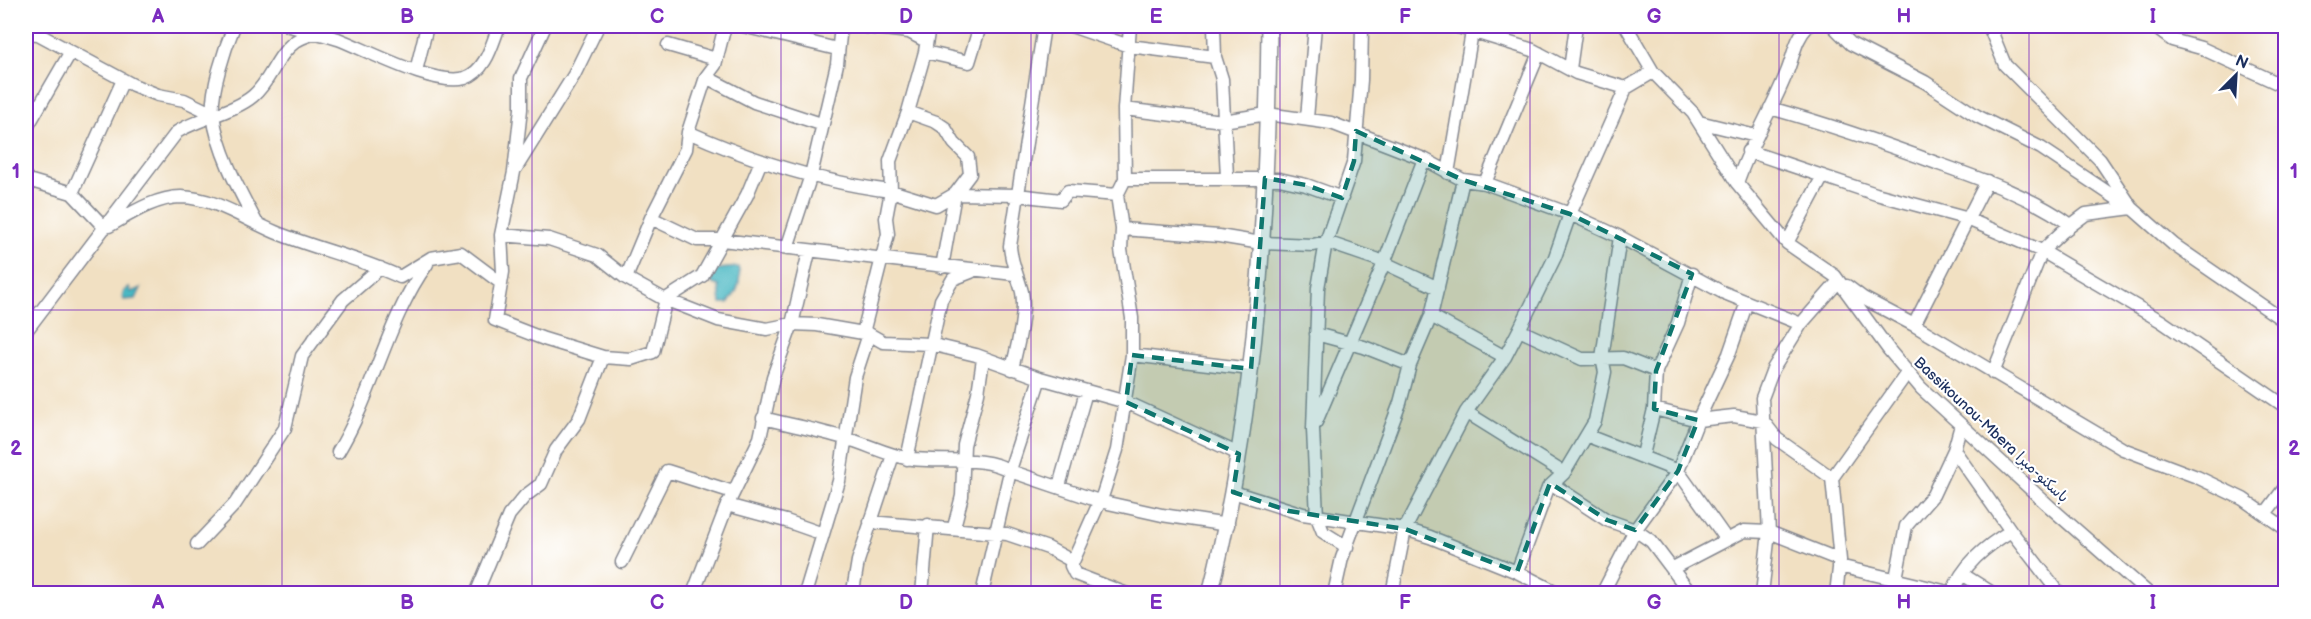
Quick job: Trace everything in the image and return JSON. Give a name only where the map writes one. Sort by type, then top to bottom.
[{"type":"main road","points":[[1210,594],[1228,525],[1251,369],[1268,114],[1269,26]]},
{"type":"street","points":[[234,26],[218,82],[213,114],[239,191],[256,222]]},
{"type":"street","points":[[289,26],[337,39],[416,71],[454,80],[466,78],[478,70],[490,52],[499,26]]},
{"type":"street","points":[[26,331],[177,132],[250,98],[261,88],[283,53],[294,42],[329,26]]},
{"type":"street","points":[[416,71],[427,26]]},
{"type":"street","points":[[545,26],[521,78],[521,109],[514,172],[501,235],[503,272],[495,320],[544,339],[603,357],[631,359],[653,352],[666,299],[702,276],[761,161]]},
{"type":"street","points":[[514,172],[574,75],[598,26]]},
{"type":"street","points":[[626,278],[651,218],[686,149],[688,132],[706,77],[716,59],[725,26]]},
{"type":"street","points":[[743,26],[837,49]]},
{"type":"street","points":[[787,248],[811,175],[821,124],[837,64],[841,26]]},
{"type":"street","points":[[859,26],[909,32],[925,47],[969,62],[980,26]]},
{"type":"street","points":[[805,594],[839,481],[855,377],[888,234],[886,218],[891,191],[890,161],[908,112],[929,26]]},
{"type":"street","points":[[1012,369],[1019,340],[1022,293],[1014,274],[1010,246],[1030,125],[1036,64],[1044,26]]},
{"type":"street","points":[[1071,26],[1128,46],[1215,57]]},
{"type":"street","points":[[1127,594],[1075,574],[1072,561],[1099,501],[1118,450],[1132,355],[1132,318],[1121,250],[1122,229],[1117,195],[1125,179],[1124,109],[1130,26]]},
{"type":"street","points":[[1214,26],[1215,57],[1222,79],[1227,177]]},
{"type":"street","points":[[1307,118],[1315,26]]},
{"type":"street","points":[[1347,547],[1323,532],[1317,517],[1313,429],[1318,288],[1326,242],[1354,161],[1361,81],[1362,26]]},
{"type":"street","points":[[1455,26],[1539,53],[1570,69],[1626,88]]},
{"type":"street","points":[[1570,69],[1576,26]]},
{"type":"street","name":"Bassikounou-Mbera باسكنو-مبرا","points":[[1626,26],[1653,72],[1699,122],[1737,183],[1787,243],[1837,279],[1907,373],[1961,425],[2149,594]]},
{"type":"street","points":[[1737,183],[1748,151],[1787,72],[1799,35],[1808,26]]},
{"type":"street","points":[[1833,26],[1851,44],[1924,82],[1977,116],[2041,148],[2132,208],[2174,245],[2286,322]]},
{"type":"street","points":[[1989,26],[2005,64],[2100,160],[2132,208]]},
{"type":"street","points":[[2153,26],[2172,40],[2200,48],[2286,87]]},
{"type":"street","points":[[1448,173],[1470,29]]},
{"type":"street","points":[[36,31],[70,53],[123,80],[158,95],[184,100],[213,114]]},
{"type":"street","points":[[668,45],[716,59]]},
{"type":"street","points":[[26,129],[70,53]]},
{"type":"street","points":[[1485,183],[1539,53]]},
{"type":"street","points":[[1392,594],[1405,529],[1466,412],[1504,357],[1519,330],[1555,257],[1570,214],[1626,88],[1653,72]]},
{"type":"street","points":[[706,77],[754,102],[821,124]]},
{"type":"street","points":[[72,193],[123,80]]},
{"type":"street","points":[[1770,108],[1820,122],[1987,181],[2053,212],[2072,225]]},
{"type":"street","points":[[1124,109],[1223,121],[1268,114],[1307,118],[1356,130],[1424,159],[1463,180],[1485,183],[1570,214],[1620,237],[1747,303],[1801,324]]},
{"type":"street","points":[[688,132],[761,161],[837,184],[891,191],[936,205],[955,194],[970,174],[968,157],[936,122],[908,112]]},
{"type":"street","points":[[1699,122],[1756,136]]},
{"type":"street","points":[[1748,151],[1823,177],[1969,220],[2042,251],[2161,321],[2286,407]]},
{"type":"street","points":[[1313,429],[1384,263],[1424,159]]},
{"type":"street","points":[[26,177],[28,180],[72,193],[105,228]]},
{"type":"street","points":[[1787,243],[1823,177]]},
{"type":"street","points":[[1125,179],[1264,178],[1306,185],[1341,198]]},
{"type":"street","points":[[1334,594],[1337,575],[1410,365],[1431,315],[1463,180]]},
{"type":"street","points":[[1914,325],[1987,181]]},
{"type":"street","points":[[955,194],[1017,195],[1061,200],[1068,191],[1117,195]]},
{"type":"street","points":[[942,267],[955,194]]},
{"type":"street","points":[[105,228],[142,207],[179,197],[207,201],[275,232],[400,277],[431,258],[460,253],[501,283]]},
{"type":"street","points":[[1993,373],[2042,251],[2086,214],[2132,208]]},
{"type":"street","points":[[651,218],[697,240],[722,240],[882,261],[910,261],[942,267],[1014,274]]},
{"type":"street","points":[[1122,229],[1219,236],[1261,243],[1313,245],[1326,242],[1346,246],[1438,288]]},
{"type":"street","points":[[501,235],[549,239],[597,255],[626,278],[666,299],[728,322],[767,329],[792,324],[866,334],[883,342],[930,344],[1126,402],[1239,454]]},
{"type":"street","points":[[1517,572],[1551,484],[1564,473],[1595,422],[1605,372],[1602,358],[1620,237]]},
{"type":"street","points":[[693,594],[727,505],[760,438],[763,418],[792,324],[809,252]]},
{"type":"street","points":[[339,452],[356,421],[412,285],[431,258]]},
{"type":"street","points":[[197,544],[235,504],[285,428],[302,356],[343,300],[380,268]]},
{"type":"street","points":[[907,459],[941,300],[953,279],[975,271]]},
{"type":"street","points":[[1643,455],[1654,409],[1656,371],[1678,323],[1692,274]]},
{"type":"street","points":[[1762,594],[1769,532],[1762,398],[1773,369],[1801,324],[1837,279],[1863,298],[1914,325],[2123,449],[2198,477],[2243,499],[2286,529]]},
{"type":"street","points":[[1602,594],[1635,530],[1677,471],[1698,420],[1730,354],[1747,303]]},
{"type":"street","points":[[1431,315],[1504,357]]},
{"type":"street","points":[[1519,330],[1582,359],[1623,358],[1656,371]]},
{"type":"street","points":[[1316,334],[1350,342],[1410,365]]},
{"type":"street","points":[[1132,355],[1251,369]]},
{"type":"street","points":[[476,594],[509,515],[525,496],[541,484],[556,450],[579,419],[603,357]]},
{"type":"street","points":[[954,527],[962,496],[961,461],[978,393],[983,359]]},
{"type":"street","points":[[1836,594],[1840,563],[1832,478],[1907,373]]},
{"type":"street","points":[[982,594],[1010,471],[1040,378]]},
{"type":"street","points":[[1059,486],[1086,392]]},
{"type":"street","points":[[1654,409],[1698,420],[1734,416],[1763,421],[1777,439],[1832,478]]},
{"type":"street","points":[[1466,412],[1564,473]]},
{"type":"street","points":[[763,418],[846,438],[907,459],[981,461],[1001,465],[1010,471],[1099,501],[1228,525]]},
{"type":"street","points":[[1893,594],[1906,526],[1933,495],[1954,450],[1961,425]]},
{"type":"street","points":[[1588,436],[1643,455],[1677,471],[1727,540]]},
{"type":"street","points":[[1954,450],[2011,531],[2060,594]]},
{"type":"street","points":[[863,594],[853,591],[870,522],[893,455]]},
{"type":"street","points":[[622,562],[667,471],[733,492]]},
{"type":"street","points":[[1551,484],[1607,520],[1635,530],[1651,541],[1692,594]]},
{"type":"street","points":[[2265,514],[2286,486]]},
{"type":"street","points":[[1233,492],[1317,517],[1405,529],[1517,572],[1560,594]]},
{"type":"street","points":[[727,505],[823,534]]},
{"type":"street","points":[[870,522],[954,527],[1021,537],[1072,561]]},
{"type":"street","points":[[922,594],[928,525]]},
{"type":"street","points":[[1673,568],[1744,531],[1769,532],[1840,563],[1952,593],[1962,574],[1988,546],[2011,531]]},
{"type":"street","points":[[1962,574],[1994,594]]},
{"type":"highlighted area","points":[[1356,131],[1463,180],[1570,214],[1692,274],[1656,371],[1654,409],[1698,420],[1678,471],[1635,530],[1607,520],[1550,483],[1517,572],[1405,529],[1289,511],[1233,492],[1239,454],[1126,402],[1132,355],[1251,369],[1265,178],[1306,185],[1342,198],[1354,161]]},
{"type":"water","points":[[738,267],[740,277],[737,290],[728,303],[721,303],[719,286],[713,284],[706,275],[709,270]]},
{"type":"water","points":[[129,287],[131,292],[141,288],[136,299],[124,300],[122,297],[124,291]]}]
